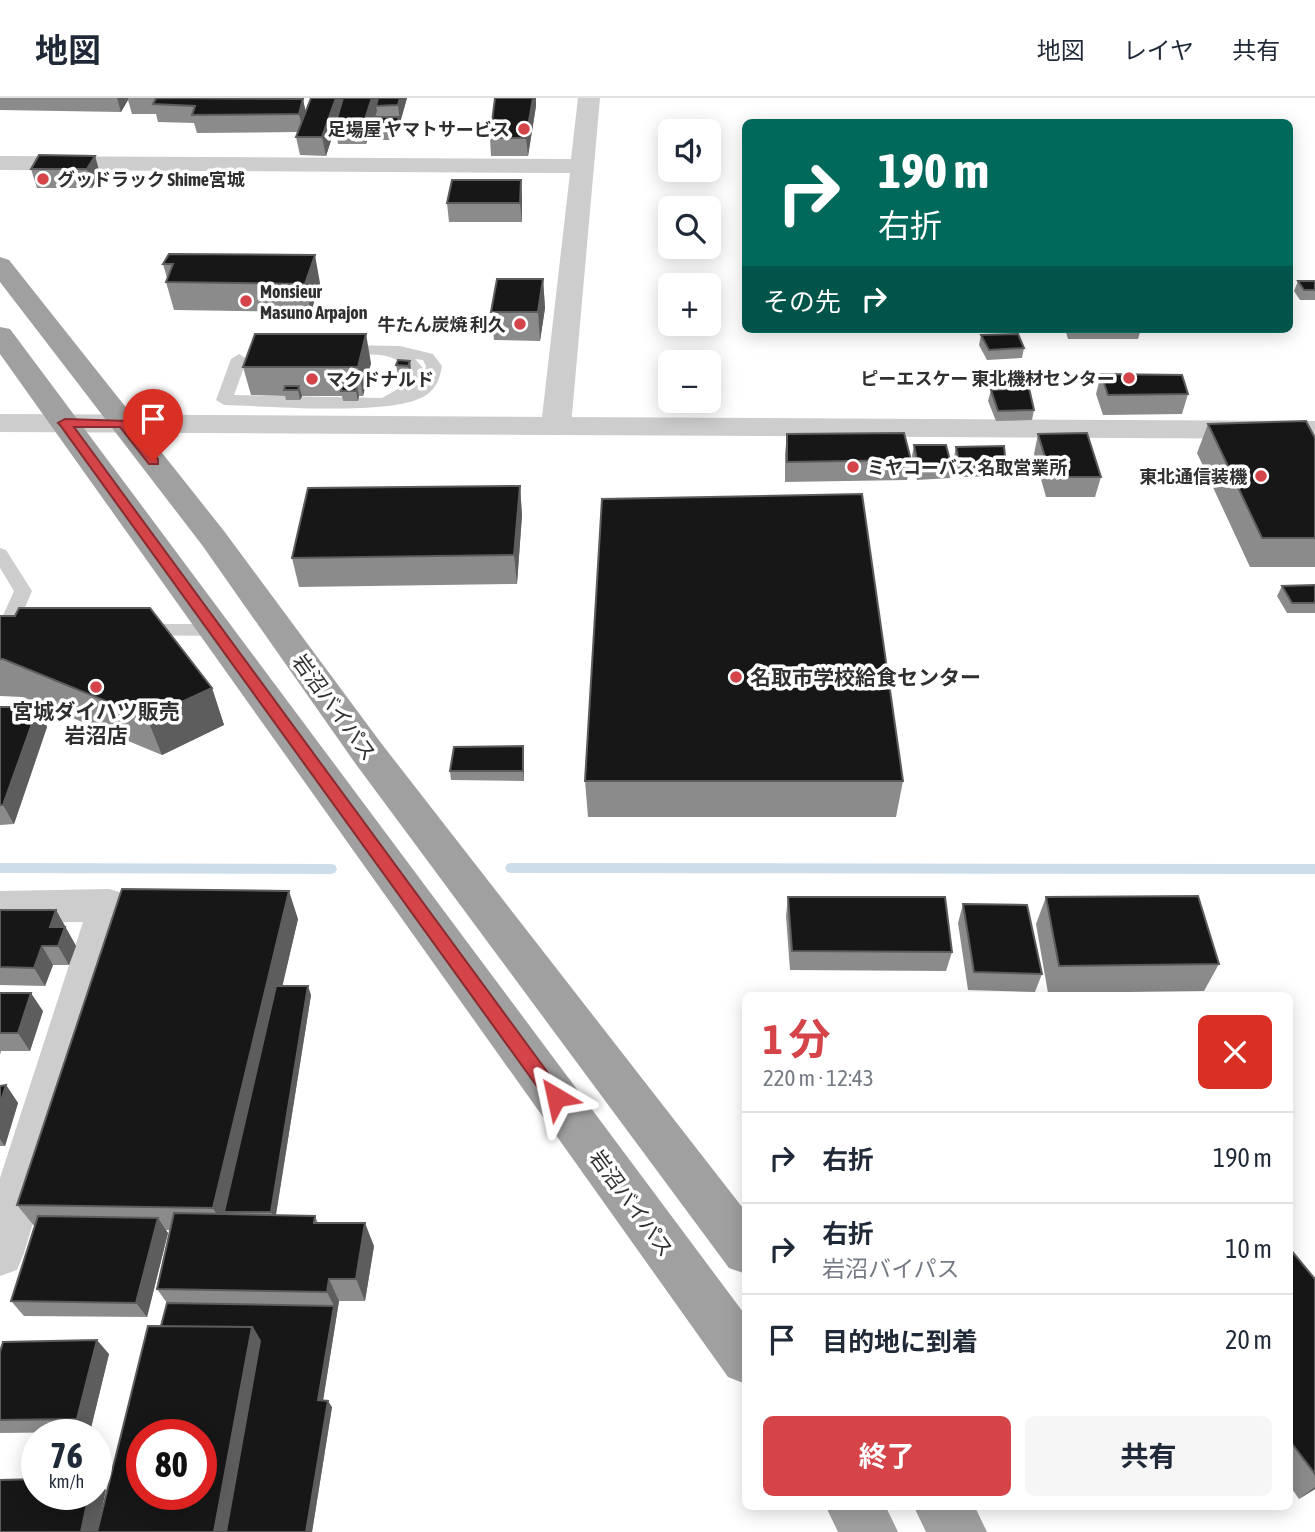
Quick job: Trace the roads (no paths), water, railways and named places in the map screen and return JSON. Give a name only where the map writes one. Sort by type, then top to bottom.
[{"type":"highway","name":"岩沼バイパス","points":[[0,265],[213,538],[368,753],[742,1246]]},
{"type":"highway","name":"岩沼バイパス","points":[[0,335],[742,1354]]},
{"type":"highway","points":[[855,1510],[872,1532]]},
{"type":"highway","points":[[943,1510],[961,1532]]},
{"type":"street","points":[[556,426],[589,98]]},
{"type":"street","points":[[0,163],[582,166]]},
{"type":"street","points":[[0,423],[1315,430]]},
{"type":"street","points":[[0,907],[109,905],[0,1253]]},
{"type":"lane","points":[[246,354],[223,400],[383,402],[396,400],[408,393],[413,385],[415,368],[410,359],[391,350],[323,351]]},
{"type":"lane","points":[[0,554],[23,591],[6,631],[33,630]]},
{"type":"lane","points":[[116,630],[215,631]]},
{"type":"waterway","points":[[0,868],[331,869]]},
{"type":"waterway","points":[[511,868],[1315,869]]},
{"type":"place","name":"足場屋 ヤマトサービス","points":[[524,129]]},
{"type":"place","name":"グッドラック Shime宮城","points":[[43,179]]},
{"type":"place","name":"Monsieur Masuno Arpajon","points":[[246,301]]},
{"type":"place","name":"牛たん炭焼 利久","points":[[520,324]]},
{"type":"place","name":"ピーエスケー 東北機材センター","points":[[1129,378]]},
{"type":"place","name":"マクドナルド","points":[[312,379]]},
{"type":"place","name":"ミヤコーバス 名取営業所","points":[[853,467]]},
{"type":"place","name":"東北通信装機","points":[[1261,476]]},
{"type":"place","name":"名取市学校給食センター","points":[[736,677]]},
{"type":"place","name":"宮城ダイハツ販売 岩沼店","points":[[96,687]]}]
